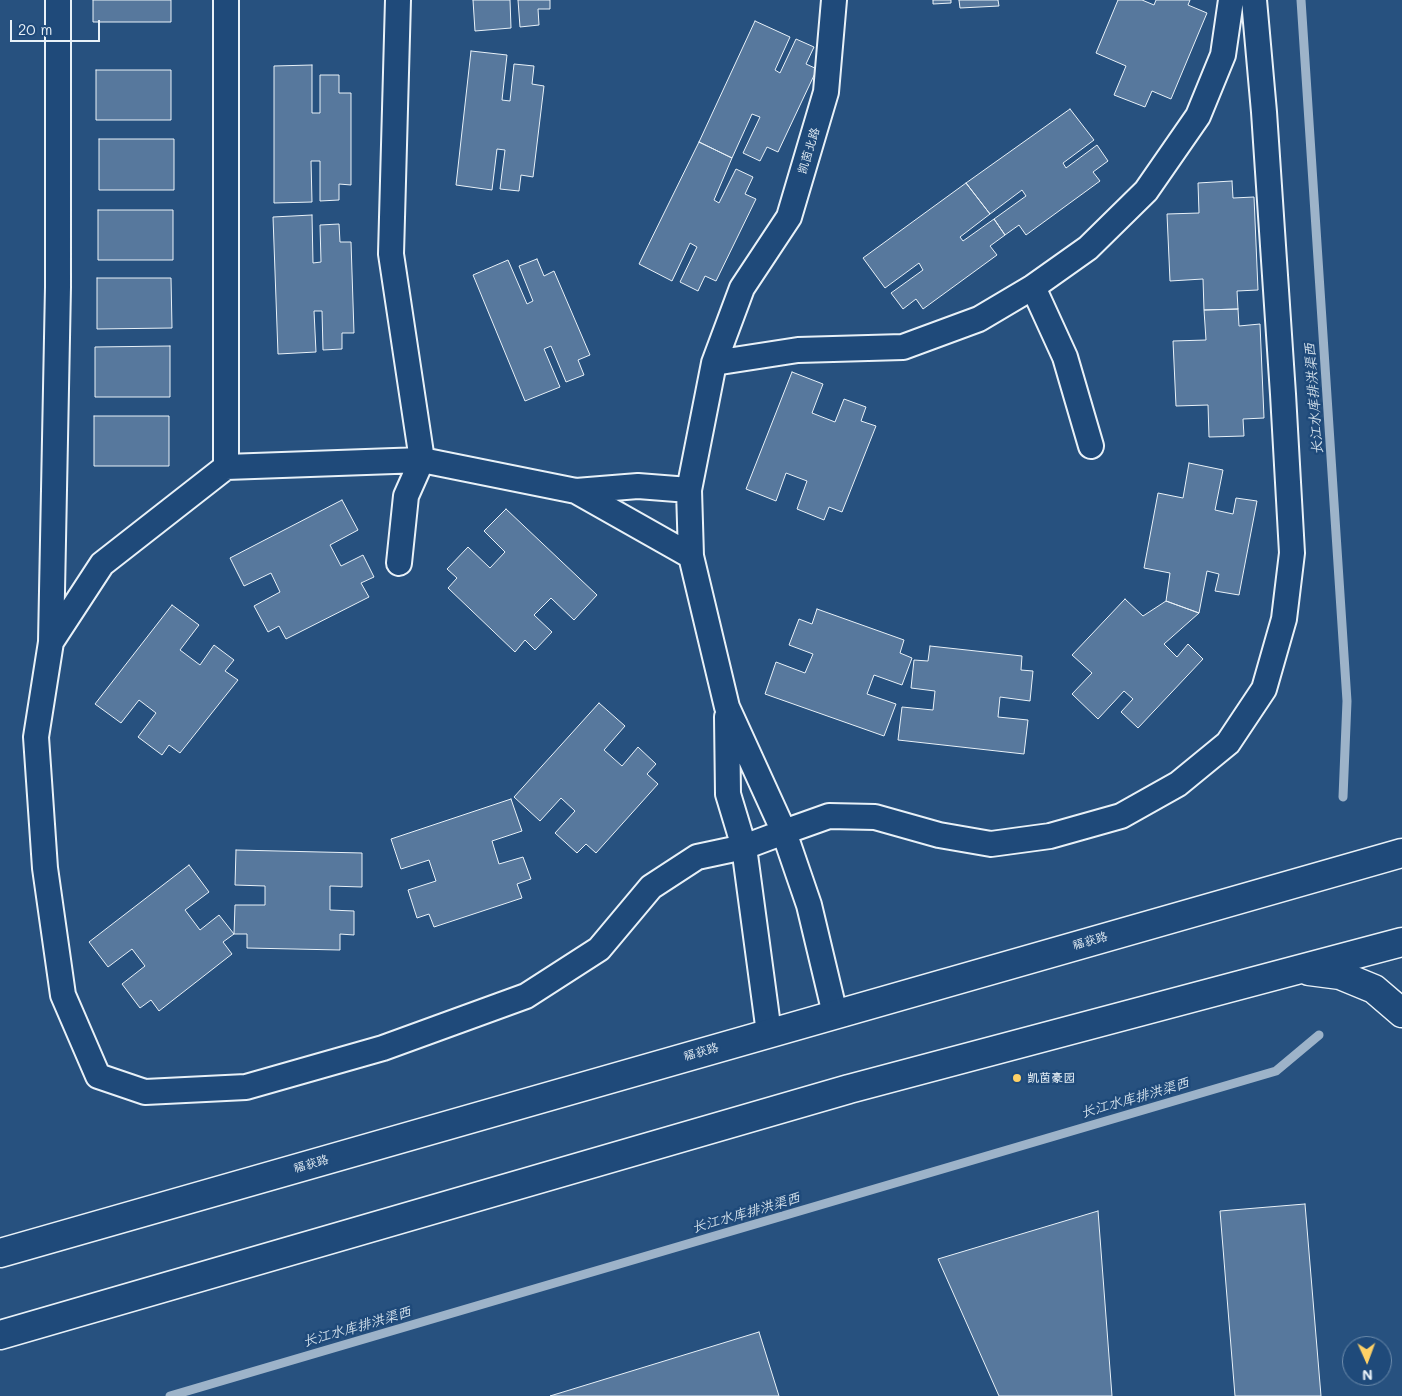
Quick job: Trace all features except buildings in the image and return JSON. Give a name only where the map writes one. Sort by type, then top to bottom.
[{"type":"street","points":[[58,0],[58,287],[52,642],[36,736],[44,868],[63,995],[98,1076],[144,1092],[246,1087],[384,1048],[526,996],[599,949],[651,887],[698,857],[744,848],[828,816],[875,817],[940,835],[991,844],[1050,836],[1121,816],[1178,784],[1228,743],[1264,689],[1284,619],[1292,553],[1264,112],[1254,0]]},
{"type":"street","points":[[226,0],[226,467]]},
{"type":"street","points":[[398,0],[390,254],[422,460],[406,496],[399,563]]},
{"type":"street","name":"凯茵北路","points":[[726,708],[691,556],[689,490],[714,363],[742,288],[789,217],[826,92],[834,0]]},
{"type":"street","points":[[714,363],[798,350],[902,347],[979,319],[1033,287],[1088,248],[1146,191],[1198,116],[1223,55],[1231,0]]},
{"type":"street","points":[[1033,287],[1065,357],[1091,446]]},
{"type":"street","points":[[52,642],[102,564],[226,467],[422,460],[576,491],[638,486],[689,490]]},
{"type":"street","points":[[576,491],[691,556]]},
{"type":"street","points":[[726,708],[784,832],[809,904],[836,1014]]},
{"type":"street","points":[[726,708],[728,794],[744,848],[769,1033]]},
{"type":"street","name":"福获路","points":[[0,1253],[1402,853]]},
{"type":"street","points":[[0,1335],[849,1089],[1402,942]]},
{"type":"street","points":[[1300,969],[1340,975],[1374,988],[1402,1013]]},
{"type":"waterway","name":"长江水库排洪渠西","points":[[1301,0],[1347,701],[1343,797]]},
{"type":"waterway","name":"长江水库排洪渠西","points":[[170,1396],[1276,1071],[1319,1035]]},
{"type":"place","name":"凯茵豪园","points":[[1017,1078]]}]
